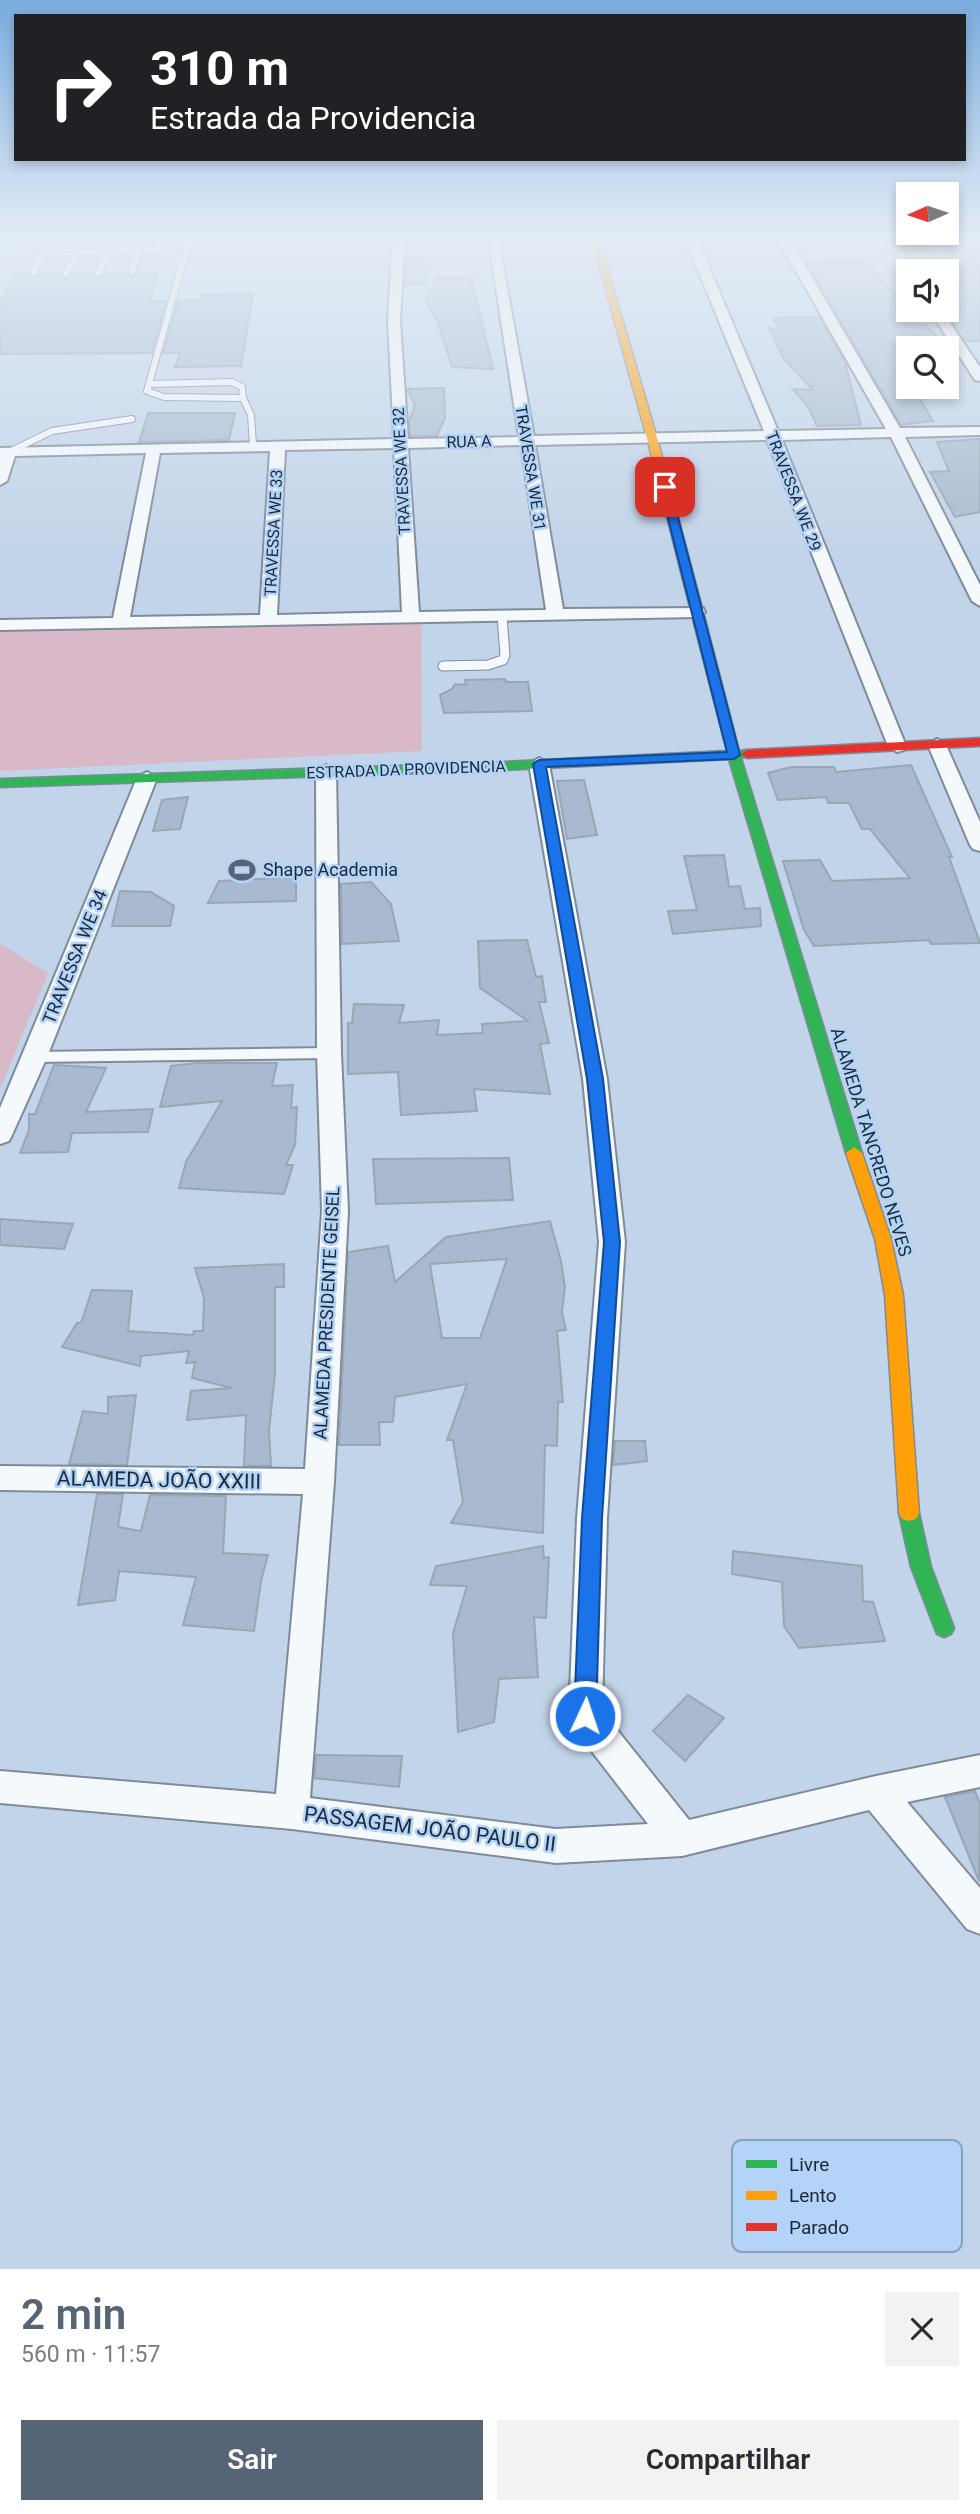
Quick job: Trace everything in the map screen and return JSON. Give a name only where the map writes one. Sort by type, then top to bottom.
[{"type":"street","name":"TRAVESSA WE 32","points":[[395,342],[411,618]]},
{"type":"street","name":"TRAVESSA WE 31","points":[[511,342],[555,615]]},
{"type":"street","name":"ALAMEDA TANCREDO NEVES","points":[[624,342],[652,438],[734,755],[862,1179],[883,1239],[894,1295],[907,1502],[920,1567],[944,1628]]},
{"type":"street","name":"TRAVESSA WE 29","points":[[734,342],[897,746]]},
{"type":"street","points":[[843,342],[896,433],[980,601]]},
{"type":"street","points":[[957,342],[980,377]]},
{"type":"street","name":"RUA A","points":[[5,452],[980,431]]},
{"type":"street","name":"TRAVESSA WE 33","points":[[268,620],[278,445]]},
{"type":"street","points":[[120,623],[154,448]]},
{"type":"street","points":[[0,481],[5,452]]},
{"type":"street","points":[[0,625],[697,612]]},
{"type":"street","name":"ESTRADA DA PROVIDENCIA","points":[[0,783],[539,764],[980,742]]},
{"type":"street","points":[[937,745],[980,845]]},
{"type":"street","points":[[539,764],[595,1079],[612,1242],[592,1518],[585,1716],[682,1839]]},
{"type":"street","name":"ALAMEDA PRESIDENTE GEISEL","points":[[292,1812],[319,1482],[335,1211],[329,1053],[326,771]]},
{"type":"street","name":"TRAVESSA WE 34","points":[[0,1135],[35,1057],[147,778]]},
{"type":"street","name":"ALAMEDA JOÃO XXIII","points":[[0,1478],[319,1482]]},
{"type":"street","name":"PASSAGEM JOÃO PAULO II","points":[[0,1787],[292,1812],[556,1846],[682,1839],[876,1792],[980,1771]]},
{"type":"street","points":[[876,1792],[980,1916]]},
{"type":"lane","points":[[161,342],[147,391],[164,397],[243,398]]},
{"type":"lane","points":[[150,384],[232,383],[242,387],[253,426],[253,445]]},
{"type":"lane","points":[[5,452],[29,438],[83,425],[132,419]]},
{"type":"lane","points":[[443,666],[488,665],[503,660],[502,616]]},
{"type":"lane","points":[[35,1057],[329,1053]]},
{"type":"shaded area","points":[[421,623],[422,751],[0,771],[0,631]]},
{"type":"shaded area","points":[[0,944],[48,973],[0,1089]]},
{"type":"building","points":[[0,342],[155,342],[152,353],[0,354]]},
{"type":"building","points":[[166,342],[245,342],[241,366],[175,367],[180,353],[163,353]]},
{"type":"building","points":[[444,342],[486,342],[493,369],[452,367]]},
{"type":"building","points":[[776,342],[833,342],[845,362],[861,425],[817,426],[809,408],[793,389],[813,390],[784,359]]},
{"type":"building","points":[[853,342],[896,342],[896,399],[920,399],[933,421],[901,425]]},
{"type":"building","points":[[444,388],[445,418],[437,436],[410,436],[409,422],[415,405],[407,389]]},
{"type":"building","points":[[148,413],[235,413],[229,440],[139,442]]},
{"type":"building","points":[[980,439],[980,512],[955,517],[930,472],[949,471],[937,442]]},
{"type":"building","points":[[505,679],[506,682],[528,682],[532,711],[444,713],[440,695],[452,689],[455,684],[466,685],[465,680]]},
{"type":"building","points":[[911,765],[952,857],[949,857],[980,943],[931,944],[929,940],[814,946],[804,930],[783,861],[820,860],[832,881],[910,878],[870,829],[862,829],[849,803],[828,803],[826,797],[778,800],[768,773],[791,767],[834,767],[836,772]]},
{"type":"building","points":[[584,780],[597,835],[567,839],[557,781]]},
{"type":"building","points":[[188,797],[180,829],[153,831],[162,800]]},
{"type":"building","points":[[724,855],[729,887],[740,886],[745,909],[760,908],[761,926],[673,934],[668,911],[697,910],[684,856]]},
{"type":"building","points":[[296,877],[296,901],[208,903],[219,881]]},
{"type":"building","points":[[371,882],[391,904],[399,941],[342,944],[341,884]]},
{"type":"building","points":[[120,891],[151,892],[174,906],[170,926],[112,926]]},
{"type":"building","points":[[527,940],[536,977],[542,976],[546,1002],[539,1002],[549,1043],[540,1044],[550,1094],[474,1089],[477,1111],[401,1115],[398,1072],[348,1074],[348,1023],[352,1023],[354,1004],[404,1005],[399,1023],[439,1020],[437,1035],[483,1033],[482,1024],[528,1021],[480,988],[478,941]]},
{"type":"building","points":[[196,1063],[277,1063],[272,1086],[293,1085],[291,1108],[297,1107],[295,1145],[286,1165],[293,1165],[284,1194],[179,1188],[186,1162],[222,1101],[160,1107],[171,1066]]},
{"type":"building","points":[[54,1065],[106,1068],[86,1112],[153,1109],[148,1132],[72,1133],[68,1152],[20,1153],[29,1130],[29,1114],[35,1114]]},
{"type":"building","points":[[509,1158],[513,1200],[376,1204],[373,1159]]},
{"type":"building","points":[[0,1219],[73,1224],[64,1249],[0,1245]]},
{"type":"building","points":[[550,1221],[565,1287],[562,1312],[566,1330],[557,1331],[563,1402],[558,1402],[557,1446],[545,1445],[543,1533],[451,1523],[463,1502],[453,1440],[447,1440],[467,1384],[395,1397],[393,1422],[379,1422],[380,1445],[339,1445],[348,1252],[388,1246],[395,1282],[446,1237]],"holes":[[[507,1259],[480,1338],[442,1338],[430,1264]]]},
{"type":"building","points":[[284,1264],[284,1287],[275,1287],[275,1373],[269,1431],[271,1466],[244,1466],[246,1415],[187,1420],[191,1391],[232,1388],[192,1378],[195,1362],[186,1363],[189,1351],[141,1356],[140,1366],[62,1347],[77,1323],[81,1323],[92,1290],[132,1291],[128,1331],[193,1335],[194,1331],[203,1331],[204,1298],[195,1268]]},
{"type":"building","points":[[136,1395],[127,1465],[69,1464],[83,1411],[108,1414],[108,1397]]},
{"type":"building","points":[[615,1441],[645,1441],[647,1461],[613,1465]]},
{"type":"building","points":[[97,1494],[123,1494],[118,1527],[141,1531],[150,1495],[226,1496],[223,1553],[268,1555],[261,1581],[254,1631],[183,1625],[196,1577],[119,1571],[115,1600],[78,1605]]},
{"type":"building","points":[[543,1546],[544,1558],[549,1557],[546,1618],[534,1617],[538,1677],[499,1679],[494,1722],[458,1732],[453,1633],[467,1586],[430,1585],[436,1566]]},
{"type":"building","points":[[733,1551],[862,1566],[863,1601],[873,1602],[885,1641],[799,1648],[784,1626],[782,1582],[732,1574]]},
{"type":"building","points":[[688,1695],[724,1718],[685,1761],[653,1731]]},
{"type":"building","points":[[316,1755],[402,1756],[399,1787],[314,1778]]},
{"type":"building","points":[[975,1791],[980,1804],[979,1881],[945,1797]]},
{"type":"traffic: fast","points":[[701,627],[734,756],[854,1153]]},
{"type":"traffic: fast","points":[[0,783],[483,767],[747,754]]},
{"type":"traffic: fast","points":[[909,1513],[921,1567],[944,1628]]},
{"type":"traffic: slow","points":[[624,342],[701,627]]},
{"type":"traffic: slow","points":[[854,1153],[883,1239],[894,1295],[909,1513]]},
{"type":"traffic: jam","points":[[747,754],[980,742]]},
{"type":"place","name":"Shape Academia","points":[[242,870]]},
{"type":"route","points":[[585,1716],[591,1606],[592,1518],[612,1242],[595,1079],[539,764],[734,755],[665,487]]}]
